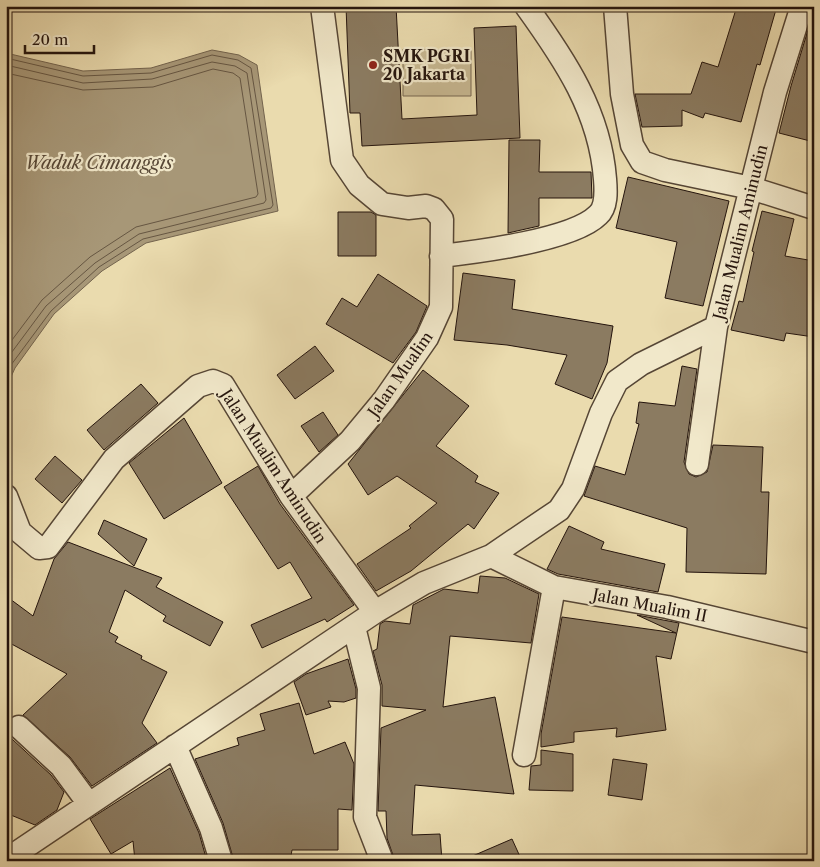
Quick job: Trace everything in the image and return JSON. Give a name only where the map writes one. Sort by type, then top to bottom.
[{"type":"street","name":"Jalan Mualim","points":[[292,496],[350,441],[399,379],[437,319],[441,307],[442,219],[434,209],[426,206],[395,207],[382,204],[359,185],[342,160],[322,6]]},
{"type":"street","points":[[442,269],[505,248],[541,240],[593,219],[602,210],[606,191],[605,176],[602,152],[594,120],[562,60],[526,6]]},
{"type":"street","points":[[615,6],[622,94],[632,146],[637,157],[642,162],[665,170],[751,188],[814,208]]},
{"type":"street","name":"Jalan Mualim Aminudin","points":[[6,860],[375,612],[424,583],[491,556],[559,510],[573,489],[601,414],[617,381],[636,367],[716,327],[775,92],[802,6]]},
{"type":"street","points":[[697,464],[716,327]]},
{"type":"street","name":"Jalan Mualim Aminudin","points":[[6,496],[20,532],[39,548],[44,549],[53,542],[114,459],[198,386],[208,381],[213,381],[222,385],[292,496],[375,612]]},
{"type":"street","name":"Jalan Mualim II","points":[[491,556],[554,587],[667,607],[814,642]]},
{"type":"street","points":[[524,755],[554,587]]},
{"type":"street","points":[[354,627],[369,688],[365,818],[382,861]]},
{"type":"street","points":[[19,727],[61,766],[89,804]]},
{"type":"street","points":[[175,746],[211,828],[221,861]]},
{"type":"shaded area","points":[[403,49],[471,50],[471,96],[403,96]]},
{"type":"water","name":"Waduk Cimanggis","points":[[212,50],[239,55],[257,65],[278,211],[146,243],[102,271],[54,314],[15,368],[6,388],[6,53],[83,71],[151,68]]},
{"type":"building","name":"SMK PGRI 20 Jakarta","points":[[346,6],[396,6],[402,119],[477,115],[474,28],[516,26],[520,138],[362,146],[360,113],[350,113]]},
{"type":"building","points":[[737,6],[777,6],[760,65],[757,64],[741,122],[705,113],[703,118],[682,110],[682,126],[642,127],[635,94],[691,94],[702,62],[718,67]]},
{"type":"building","points":[[811,20],[814,20],[814,142],[779,133]]},
{"type":"building","points":[[509,140],[540,140],[539,172],[591,172],[592,198],[539,198],[539,226],[508,233]]},
{"type":"building","points":[[628,177],[729,201],[703,306],[665,298],[677,242],[616,228]]},
{"type":"building","points":[[762,211],[794,219],[785,256],[814,261],[814,337],[786,333],[784,341],[731,330],[739,301],[743,302],[754,252],[752,251]]},
{"type":"building","points":[[338,212],[371,212],[376,215],[376,256],[338,256]]},
{"type":"building","points":[[463,273],[515,280],[512,309],[613,326],[607,363],[592,399],[555,384],[567,355],[507,345],[454,340]]},
{"type":"building","points":[[378,274],[427,306],[416,332],[393,363],[326,324],[342,298],[357,307]]},
{"type":"building","points":[[315,346],[334,371],[295,399],[277,375]]},
{"type":"building","points":[[682,366],[697,369],[684,462],[689,474],[696,477],[707,472],[713,445],[763,447],[761,492],[769,492],[766,574],[686,572],[687,528],[584,496],[595,466],[625,475],[639,424],[636,423],[639,402],[675,406]]},
{"type":"building","points":[[423,370],[469,406],[436,446],[478,476],[475,482],[499,493],[474,529],[468,524],[411,571],[376,591],[357,564],[411,528],[409,526],[437,503],[397,476],[368,495],[348,464]]},
{"type":"building","points":[[141,384],[158,403],[104,450],[87,430]]},
{"type":"building","points":[[323,412],[338,435],[319,452],[301,426]]},
{"type":"building","points":[[184,418],[222,483],[164,519],[129,463]]},
{"type":"building","points":[[55,456],[82,480],[62,503],[35,479]]},
{"type":"building","points":[[258,466],[280,504],[354,605],[327,622],[325,619],[262,648],[251,625],[312,598],[290,562],[278,569],[224,487]]},
{"type":"building","points":[[104,520],[147,539],[134,566],[98,534]]},
{"type":"building","points":[[569,526],[604,542],[601,549],[665,564],[658,592],[558,574],[547,569]]},
{"type":"building","points":[[68,542],[162,578],[156,587],[223,622],[210,646],[163,621],[166,616],[125,590],[109,632],[118,637],[115,642],[142,656],[141,659],[167,672],[142,723],[157,743],[92,786],[70,757],[23,715],[67,674],[6,641],[6,596],[33,616],[54,559]]},
{"type":"building","points":[[480,576],[505,578],[539,594],[531,643],[450,636],[443,707],[495,697],[514,794],[415,785],[412,835],[440,834],[442,861],[395,861],[387,838],[386,811],[378,811],[381,728],[426,710],[382,706],[382,685],[373,651],[377,649],[380,624],[385,621],[410,624],[413,605],[444,589],[478,593]]},
{"type":"building","points":[[637,615],[679,623],[671,659],[656,656],[666,730],[616,737],[617,728],[574,732],[574,742],[541,747],[541,734],[562,617],[676,633]]},
{"type":"building","points":[[348,659],[356,689],[356,698],[344,702],[328,701],[331,707],[306,715],[294,682],[306,674]]},
{"type":"building","points":[[299,703],[314,754],[345,742],[354,764],[352,810],[338,809],[338,850],[292,850],[290,861],[234,861],[223,823],[195,759],[239,745],[237,738],[265,730],[260,714]]},
{"type":"building","points":[[12,739],[51,775],[64,792],[57,810],[35,825],[6,813],[6,747]]},
{"type":"building","points":[[541,750],[573,754],[573,791],[529,790],[531,766],[541,765]]},
{"type":"building","points":[[613,759],[647,764],[642,800],[608,795]]},
{"type":"building","points":[[170,768],[199,833],[207,861],[135,861],[133,841],[111,854],[90,819]]},
{"type":"building","points":[[512,839],[522,861],[461,861]]},
{"type":"place","name":"SMK PGRI 20 Jakarta","points":[[373,65]]}]
